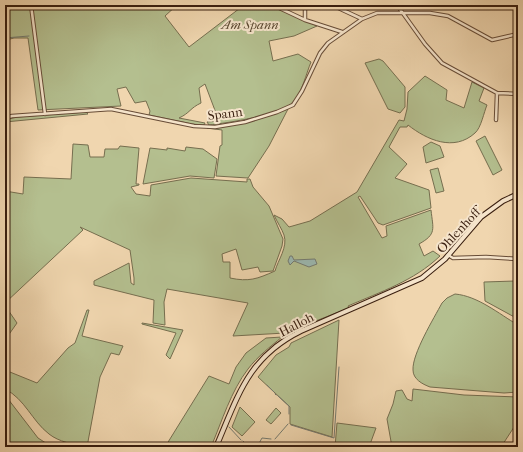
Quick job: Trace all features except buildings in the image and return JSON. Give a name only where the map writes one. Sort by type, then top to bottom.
[{"type":"main road","name":"Ohlenhoff","points":[[434,269],[448,256],[481,217],[503,201],[518,194]]},
{"type":"main road","name":"Halloh","points":[[216,447],[248,376],[260,360],[275,346],[301,331],[410,284],[434,269]]},
{"type":"street","points":[[31,5],[45,114]]},
{"type":"street","points":[[273,5],[306,20],[342,32]]},
{"type":"street","points":[[305,5],[306,20]]},
{"type":"street","points":[[332,5],[362,19]]},
{"type":"street","points":[[397,5],[442,63],[498,94],[518,94]]},
{"type":"street","name":"Spann","points":[[5,118],[111,108],[194,126],[214,126],[245,122],[277,112],[293,105],[302,91],[320,52],[342,32],[362,19],[377,13],[430,13],[448,16],[492,40],[518,34]]},
{"type":"street","points":[[496,120],[498,94]]},
{"type":"street","points":[[448,256],[453,258],[518,259]]},
{"type":"green space","name":"Am Spann","points":[[5,5],[177,5],[165,16],[189,47],[244,5],[270,5],[317,26],[294,36],[269,41],[273,61],[298,54],[311,62],[301,89],[293,102],[287,107],[277,111],[240,120],[209,125],[207,122],[219,121],[205,84],[199,88],[201,103],[179,118],[205,123],[204,125],[149,115],[150,111],[146,101],[135,103],[126,87],[117,89],[121,106],[38,110],[28,38],[14,38],[6,40],[5,43]]},
{"type":"green space","points":[[379,59],[383,61],[405,87],[405,107],[400,113],[388,109],[365,63]]},
{"type":"green space","points":[[425,76],[447,90],[446,100],[464,108],[472,82],[484,88],[479,101],[487,105],[481,124],[477,131],[467,139],[450,143],[441,142],[424,135],[408,125],[407,127],[400,127],[389,147],[407,164],[395,178],[429,190],[431,208],[383,225],[378,223],[360,196],[358,197],[382,238],[387,236],[386,226],[431,210],[433,226],[431,234],[419,244],[424,256],[433,251],[440,256],[430,265],[408,279],[348,306],[349,308],[285,333],[233,336],[248,303],[167,289],[164,302],[165,325],[153,323],[154,300],[94,285],[94,281],[129,263],[131,283],[134,285],[130,250],[80,227],[83,230],[5,303],[5,191],[23,194],[24,177],[71,179],[73,144],[88,145],[90,157],[104,157],[105,149],[118,149],[120,146],[139,148],[136,184],[139,185],[131,187],[136,194],[150,196],[151,185],[191,178],[247,182],[247,179],[250,179],[253,187],[269,206],[283,239],[273,271],[260,272],[258,267],[242,270],[236,249],[222,254],[223,262],[230,262],[230,278],[248,280],[275,271],[284,249],[284,235],[274,215],[282,219],[289,227],[310,221],[357,192],[399,120],[404,121],[407,109],[408,92]]},
{"type":"green space","points":[[288,109],[269,146],[248,178],[216,176],[220,146],[222,145],[222,130],[207,128],[248,122]]},
{"type":"green space","points":[[86,112],[88,114],[5,122],[5,120],[17,117]]},
{"type":"green space","points":[[485,136],[502,170],[493,175],[476,141]]},
{"type":"green space","points":[[431,142],[440,146],[444,157],[426,163],[423,147]]},
{"type":"green space","points":[[186,147],[203,149],[217,159],[214,178],[190,176],[143,184],[150,148],[167,150],[167,148],[185,151]]},
{"type":"green space","points":[[438,168],[444,191],[436,193],[430,170]]},
{"type":"green space","points":[[515,281],[518,286],[518,319],[485,301],[484,282]]},
{"type":"green space","points":[[455,294],[472,298],[518,325],[518,392],[504,393],[430,387],[416,379],[413,373],[414,363],[424,336],[442,303],[447,298]]},
{"type":"green space","points":[[6,307],[17,323],[5,340],[5,308]]},
{"type":"green space","points":[[87,310],[89,310],[82,336],[123,346],[119,355],[111,353],[100,377],[87,447],[85,447],[57,439],[43,429],[18,398],[5,389],[5,370],[37,383],[68,348],[75,343]]},
{"type":"green space","points":[[339,320],[332,437],[290,424],[290,407],[258,377],[276,355],[289,347],[291,343]]},
{"type":"green space","points":[[142,323],[183,330],[170,359],[166,355],[176,333]]},
{"type":"green space","points":[[282,337],[256,360],[242,378],[227,406],[211,447],[165,447],[209,376],[229,384],[236,367],[246,353],[266,338]]},
{"type":"green space","points":[[413,389],[464,395],[518,397],[518,421],[501,447],[392,447],[387,419],[396,391],[402,390],[407,399],[412,401]]},
{"type":"green space","points":[[5,395],[38,438],[52,447],[5,447]]},
{"type":"green space","points":[[240,407],[255,422],[242,436],[232,427]]},
{"type":"green space","points":[[276,408],[281,413],[271,424],[266,420]]},
{"type":"green space","points":[[337,423],[376,428],[369,447],[335,447]]},
{"type":"water","points":[[290,256],[292,256],[294,260],[315,259],[317,264],[309,267],[294,261],[290,265],[288,261]]},
{"type":"waterway","points":[[5,38],[29,36]]},
{"type":"waterway","points":[[291,425],[334,438],[339,367]]},
{"type":"waterway","points":[[267,385],[274,392]]},
{"type":"waterway","points":[[278,396],[289,406],[289,414]]},
{"type":"waterway","points":[[275,439],[288,424]]},
{"type":"waterway","points":[[229,427],[241,440]]},
{"type":"waterway","points":[[257,447],[262,438],[271,439]]},
{"type":"waterway","points":[[243,441],[249,447]]}]
